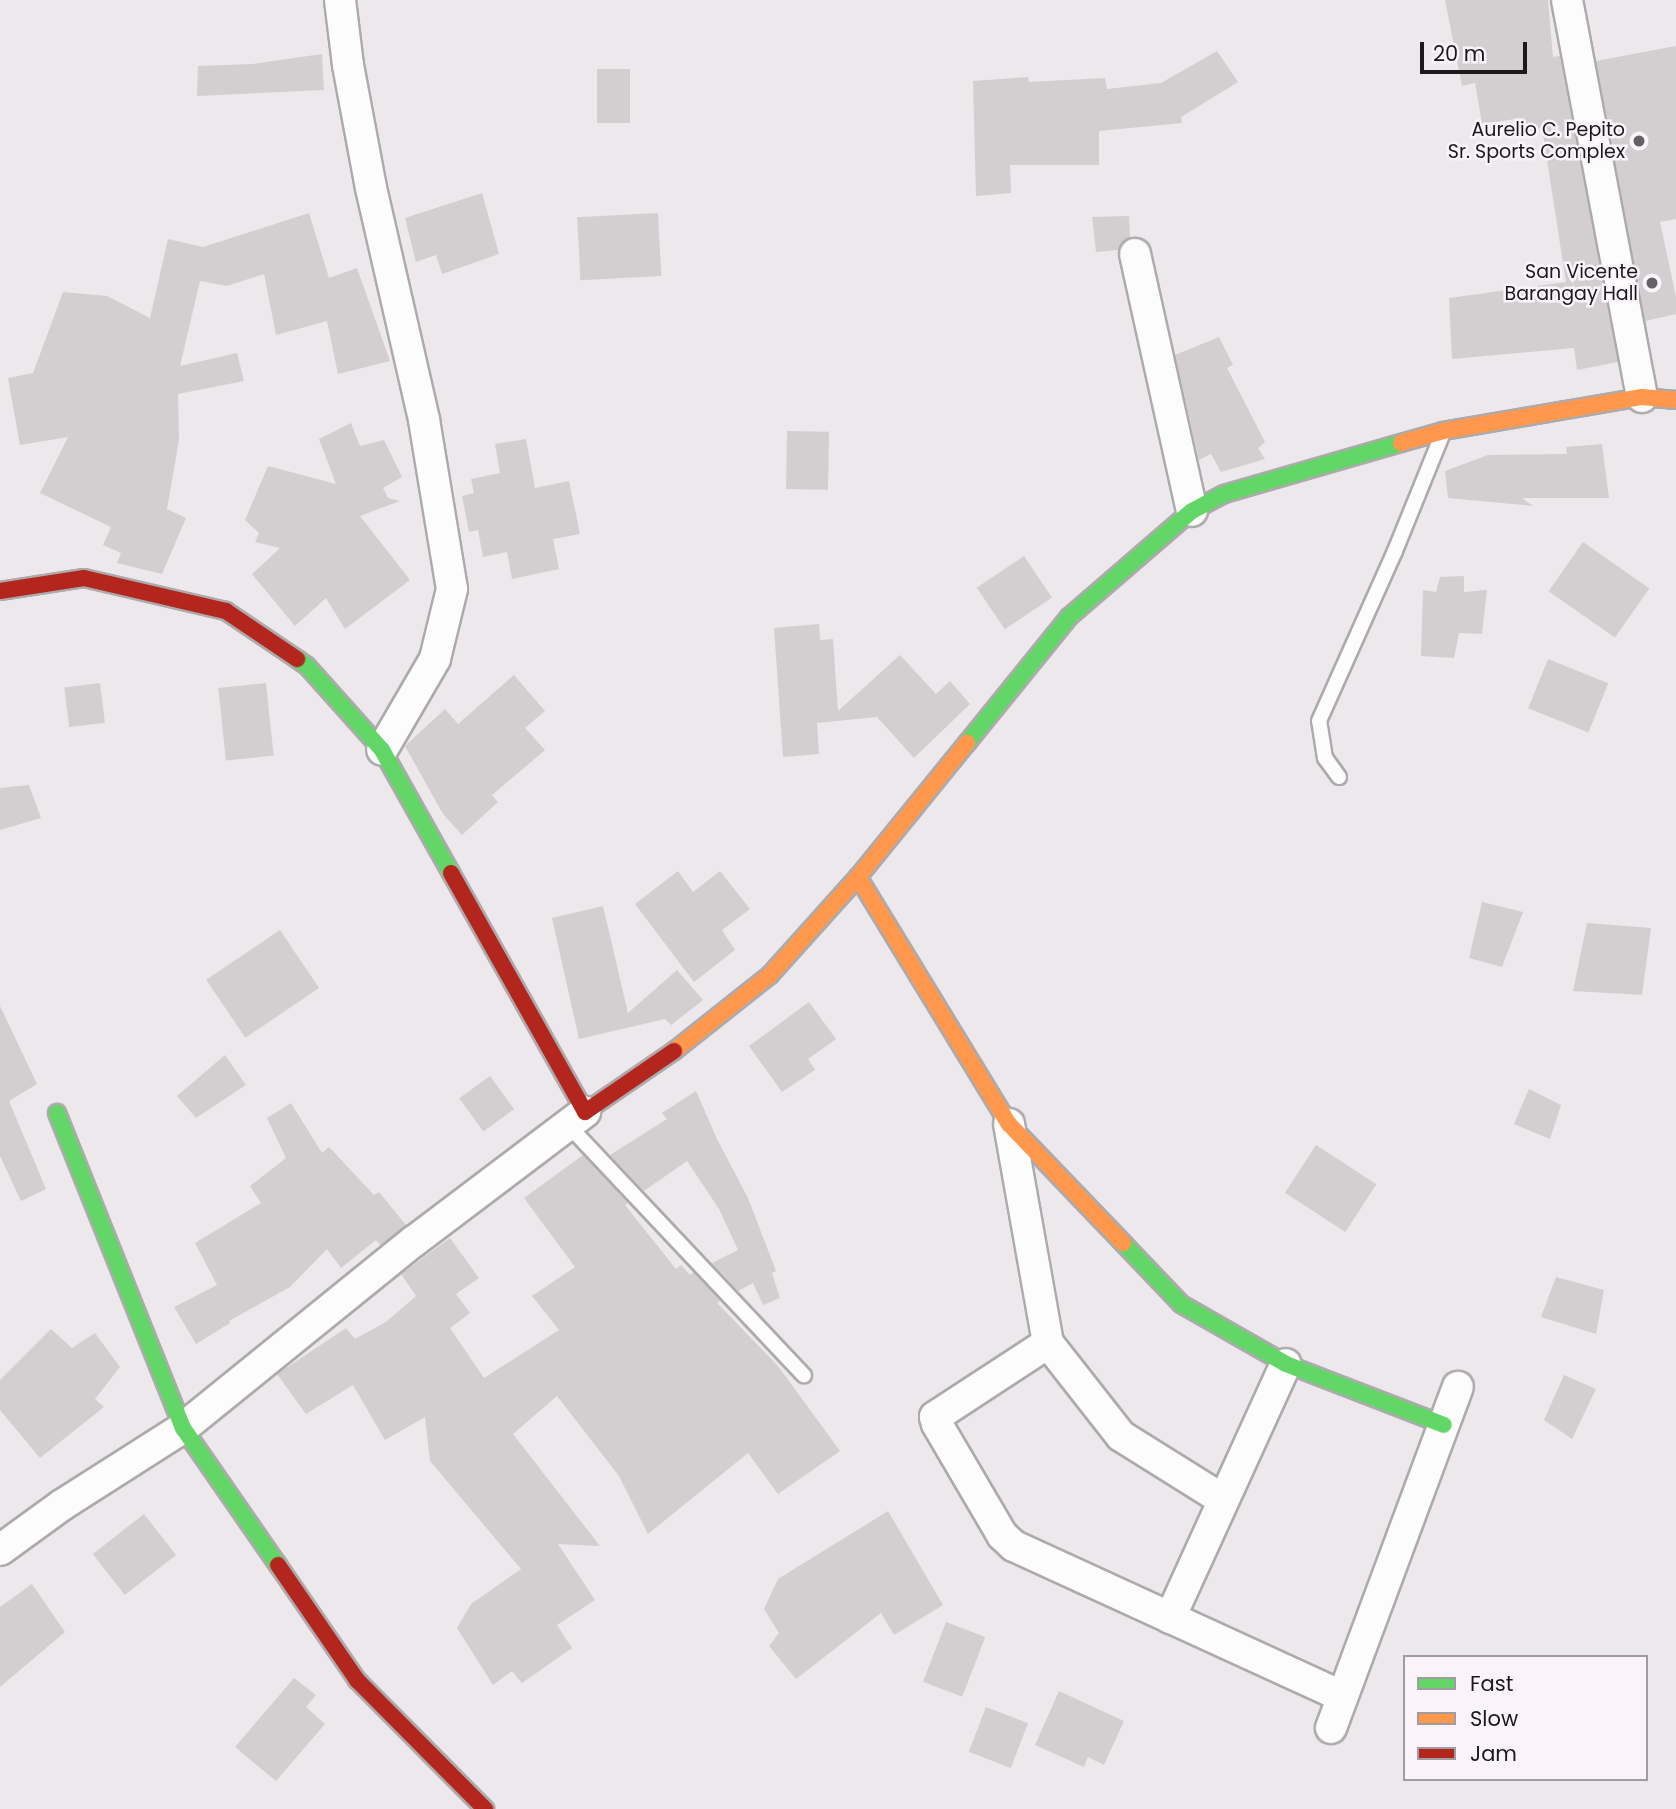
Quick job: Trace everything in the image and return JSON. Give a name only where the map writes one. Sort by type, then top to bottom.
[{"type":"street","points":[[340,0],[365,161],[424,420],[452,589],[435,659],[382,750]]},
{"type":"street","points":[[1567,0],[1642,397]]},
{"type":"street","points":[[1135,254],[1192,511]]},
{"type":"street","points":[[0,1550],[62,1505],[183,1428],[413,1242],[576,1118],[658,1063],[770,975],[858,877],[1069,618],[1192,511],[1224,494],[1443,431],[1642,397],[1676,400]]},
{"type":"street","points":[[0,591],[84,578],[226,611],[307,666],[382,750],[576,1118]]},
{"type":"street","points":[[858,877],[1009,1124],[1181,1304],[1286,1364],[1444,1425]]},
{"type":"street","points":[[57,1113],[183,1428],[357,1680],[485,1809]]},
{"type":"street","points":[[1009,1124],[1048,1343],[1121,1436],[1222,1499]]},
{"type":"street","points":[[1048,1343],[940,1411],[935,1417],[1002,1535],[1014,1546],[1342,1696]]},
{"type":"street","points":[[1170,1618],[1222,1499],[1286,1364]]},
{"type":"street","points":[[1331,1728],[1458,1387]]},
{"type":"lane","points":[[1339,777],[1325,758],[1319,721],[1395,551],[1443,431]]},
{"type":"lane","points":[[576,1118],[804,1375]]},
{"type":"building","points":[[1445,0],[1548,0],[1553,57],[1560,56],[1618,362],[1577,370],[1574,348],[1452,359],[1449,298],[1566,282],[1542,128],[1518,133],[1515,119],[1482,124],[1475,83],[1462,86]]},
{"type":"building","name":"Aurelio C. Pepito Sr. Sports Complex","points":[[1676,46],[1676,219],[1660,222],[1676,297],[1676,314],[1645,321],[1596,61]]},
{"type":"building","points":[[1217,51],[1238,82],[1181,117],[1182,123],[1099,131],[1099,165],[1010,165],[1011,193],[976,196],[973,81],[1028,77],[1029,82],[1105,78],[1107,89],[1161,83]]},
{"type":"building","points":[[322,54],[324,90],[197,96],[198,66],[253,64]]},
{"type":"building","points":[[597,69],[630,69],[630,123],[597,123]]},
{"type":"building","points":[[482,193],[499,254],[442,274],[436,255],[416,262],[405,218]]},
{"type":"building","points":[[309,213],[329,278],[357,268],[390,361],[338,374],[327,321],[276,335],[264,274],[227,286],[200,281],[180,366],[237,353],[244,381],[178,394],[179,440],[167,509],[186,518],[162,574],[117,563],[121,553],[103,545],[111,527],[40,493],[68,437],[20,445],[8,378],[33,373],[63,292],[107,296],[150,318],[168,239],[203,247]]},
{"type":"building","points":[[658,213],[661,276],[580,280],[577,217]]},
{"type":"building","points":[[1129,216],[1130,238],[1118,250],[1096,252],[1092,217]]},
{"type":"building","points":[[1219,337],[1233,365],[1227,368],[1265,442],[1258,448],[1265,459],[1221,472],[1211,454],[1199,460],[1175,355]]},
{"type":"building","points":[[351,423],[360,446],[384,440],[402,477],[383,488],[388,498],[400,501],[360,516],[410,580],[345,629],[326,598],[295,626],[252,574],[280,548],[255,542],[259,533],[245,520],[268,466],[336,484],[319,439]]},
{"type":"building","points":[[787,431],[829,432],[828,490],[786,489]]},
{"type":"building","points":[[526,439],[535,488],[569,481],[580,534],[553,539],[559,569],[512,579],[507,552],[483,557],[478,530],[469,532],[462,496],[474,493],[471,479],[500,473],[495,444]]},
{"type":"building","points":[[1602,444],[1609,498],[1522,498],[1533,506],[1448,498],[1445,471],[1488,455],[1567,454],[1566,447]]},
{"type":"building","points":[[1583,542],[1649,588],[1615,638],[1549,591]]},
{"type":"building","points":[[1024,556],[1052,597],[1005,629],[977,588]]},
{"type":"building","points":[[1464,576],[1464,592],[1487,590],[1482,634],[1459,633],[1454,658],[1421,656],[1423,590],[1436,592],[1440,577]]},
{"type":"building","points":[[819,624],[820,640],[833,639],[838,711],[900,655],[936,694],[950,681],[970,704],[914,758],[877,717],[817,723],[819,754],[783,757],[774,628]]},
{"type":"building","points":[[1548,659],[1608,683],[1588,732],[1528,708]]},
{"type":"building","points":[[514,675],[545,711],[525,728],[545,750],[492,795],[498,802],[462,835],[443,814],[405,746],[445,709],[458,724]]},
{"type":"building","points":[[100,683],[105,723],[69,727],[64,687]]},
{"type":"building","points":[[266,683],[274,756],[226,761],[218,688]]},
{"type":"building","points":[[29,785],[41,818],[0,830],[0,788]]},
{"type":"building","points":[[678,871],[693,892],[720,871],[750,909],[722,930],[735,950],[694,982],[635,904]]},
{"type":"building","points":[[1482,902],[1523,912],[1502,967],[1469,958]]},
{"type":"building","points":[[603,906],[628,1013],[677,970],[703,1000],[671,1025],[665,1019],[579,1039],[552,918]]},
{"type":"building","points":[[1587,923],[1651,928],[1642,995],[1573,991]]},
{"type":"building","points":[[280,930],[319,988],[245,1038],[206,980]]},
{"type":"building","points":[[809,1002],[836,1039],[808,1059],[815,1070],[782,1092],[749,1046]]},
{"type":"building","points":[[0,1006],[37,1084],[9,1101],[46,1189],[21,1201],[0,1156]]},
{"type":"building","points":[[225,1055],[246,1085],[196,1118],[177,1096]]},
{"type":"building","points":[[490,1076],[514,1109],[483,1132],[459,1098]]},
{"type":"building","points":[[1529,1089],[1561,1105],[1550,1139],[1514,1124]]},
{"type":"building","points":[[696,1091],[748,1198],[776,1271],[772,1273],[780,1298],[763,1305],[753,1283],[738,1291],[712,1263],[738,1250],[719,1209],[687,1161],[644,1191],[610,1155],[667,1119],[662,1113]]},
{"type":"building","points":[[291,1103],[322,1153],[329,1147],[374,1195],[379,1192],[406,1225],[381,1246],[376,1240],[341,1268],[327,1249],[290,1287],[229,1321],[230,1323],[196,1344],[174,1307],[217,1285],[195,1243],[261,1203],[250,1186],[286,1158],[267,1118]]},
{"type":"building","points":[[1316,1145],[1376,1184],[1345,1232],[1285,1193]]},
{"type":"building","points":[[583,1155],[628,1203],[625,1205],[676,1269],[681,1265],[690,1275],[694,1272],[720,1301],[717,1303],[778,1366],[840,1451],[778,1494],[748,1453],[648,1534],[619,1476],[557,1396],[513,1434],[600,1546],[558,1544],[595,1600],[557,1625],[572,1648],[522,1683],[512,1671],[493,1685],[457,1628],[471,1604],[521,1569],[430,1461],[425,1417],[385,1440],[353,1385],[306,1414],[277,1374],[346,1328],[355,1339],[386,1322],[416,1296],[401,1274],[450,1238],[479,1278],[456,1294],[470,1313],[450,1328],[484,1378],[559,1330],[532,1296],[575,1267],[524,1198]]},
{"type":"building","points":[[1556,1277],[1604,1290],[1596,1334],[1541,1317]]},
{"type":"building","points":[[51,1329],[72,1348],[95,1333],[120,1367],[95,1399],[104,1407],[40,1458],[0,1410],[0,1380]]},
{"type":"building","points":[[1564,1375],[1596,1389],[1572,1439],[1544,1420]]},
{"type":"building","points":[[888,1511],[943,1605],[894,1635],[881,1613],[796,1679],[769,1646],[779,1633],[764,1609],[778,1579]]},
{"type":"building","points":[[144,1514],[176,1555],[125,1595],[93,1554]]},
{"type":"building","points":[[32,1584],[65,1632],[0,1687],[0,1607]]},
{"type":"building","points":[[946,1622],[985,1637],[962,1697],[923,1682]]},
{"type":"building","points":[[294,1678],[316,1695],[306,1707],[325,1724],[276,1781],[235,1747]]},
{"type":"building","points":[[1059,1691],[1124,1721],[1104,1765],[1088,1757],[1084,1767],[1035,1745]]},
{"type":"building","points":[[986,1707],[1028,1723],[1011,1768],[969,1752]]},
{"type":"traffic: fast","points":[[967,743],[1069,617],[1192,511],[1224,494],[1401,443]]},
{"type":"traffic: fast","points":[[297,659],[307,666],[382,750],[451,873]]},
{"type":"traffic: fast","points":[[57,1113],[183,1428],[278,1565]]},
{"type":"traffic: fast","points":[[1123,1243],[1181,1304],[1286,1364],[1444,1425]]},
{"type":"traffic: slow","points":[[1401,443],[1443,431],[1642,397],[1676,400]]},
{"type":"traffic: slow","points":[[674,1051],[770,975],[858,877],[967,743]]},
{"type":"traffic: slow","points":[[858,877],[1009,1124],[1123,1243]]},
{"type":"traffic: jam","points":[[0,591],[84,578],[226,611],[297,659]]},
{"type":"traffic: jam","points":[[451,873],[585,1112],[674,1051]]},
{"type":"traffic: jam","points":[[278,1565],[357,1680],[485,1809]]},
{"type":"place","name":"Aurelio C. Pepito Sr. Sports Complex","points":[[1639,141]]},
{"type":"place","name":"San Vicente Barangay Hall","points":[[1652,283]]}]
